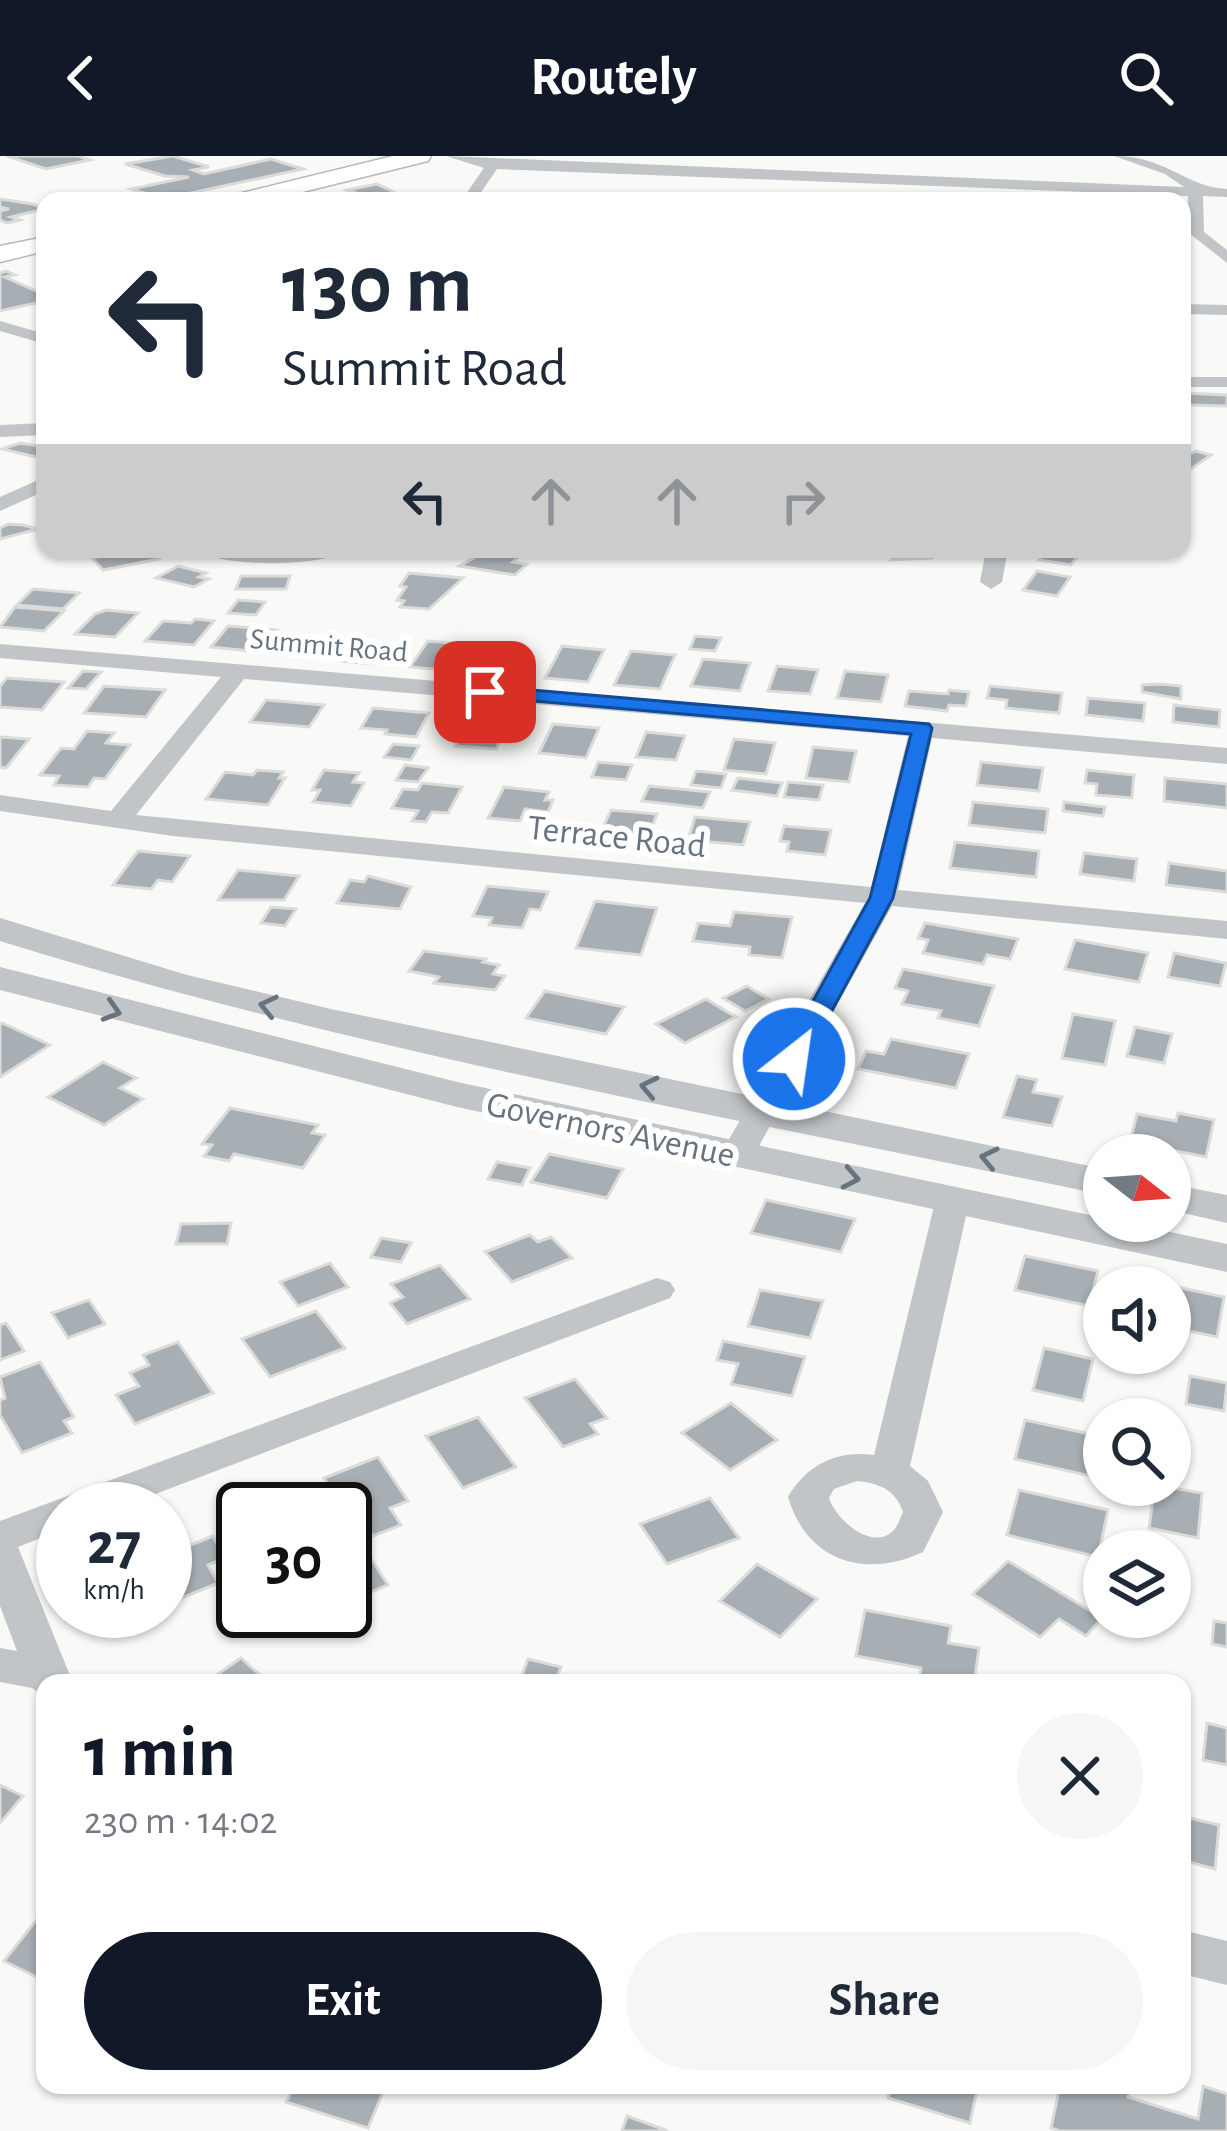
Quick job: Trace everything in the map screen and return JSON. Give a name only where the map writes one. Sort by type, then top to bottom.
[{"type":"main road","points":[[274,192],[419,156]]},
{"type":"main road","points":[[0,254],[36,246]]},
{"type":"street","points":[[453,156],[493,165],[1227,193]]},
{"type":"street","points":[[1120,156],[1175,173],[1197,192],[1201,202],[1191,228]]},
{"type":"street","points":[[474,192],[493,165]]},
{"type":"street","points":[[932,182],[935,192]]},
{"type":"street","points":[[1191,234],[1227,258]]},
{"type":"street","points":[[1191,309],[1227,310]]},
{"type":"street","points":[[0,326],[36,336]]},
{"type":"street","points":[[1191,382],[1227,382]]},
{"type":"street","points":[[0,431],[36,429]]},
{"type":"street","points":[[0,505],[36,487]]},
{"type":"street","points":[[991,582],[995,558]]},
{"type":"street","name":"Summit Road","points":[[0,651],[1227,756]]},
{"type":"street","points":[[118,820],[238,671]]},
{"type":"street","points":[[736,1155],[882,898],[922,728]]},
{"type":"street","name":"Terrace Road","points":[[0,803],[118,820],[1227,931]]},
{"type":"street","name":"Governors Avenue","points":[[0,928],[175,983],[1083,1178]]},
{"type":"street","name":"Governors Avenue","points":[[0,977],[149,1022],[736,1155],[1227,1258]]},
{"type":"street","points":[[887,1472],[903,1426],[953,1198]]},
{"type":"street","points":[[1191,1201],[1227,1209]]},
{"type":"street","points":[[146,1482],[657,1290]]},
{"type":"street","points":[[0,1537],[36,1523]]},
{"type":"street","points":[[0,1552],[46,1674]]},
{"type":"street","points":[[0,1665],[36,1675]]},
{"type":"street","points":[[1191,1954],[1227,1963]]},
{"type":"building","points":[[7,156],[78,156],[90,160],[46,169]]},
{"type":"building","points":[[173,156],[209,167],[193,170],[204,174],[271,159],[303,169],[196,192],[141,192],[131,189],[189,177],[165,176],[125,164]]},
{"type":"building","points":[[377,184],[394,192],[353,192],[347,190]]},
{"type":"building","points":[[0,199],[33,204],[36,211],[11,217],[20,220],[7,223],[0,220],[0,211],[9,209],[0,207]]},
{"type":"building","points":[[0,273],[15,275],[5,277],[36,291],[36,303],[0,311]]},
{"type":"building","points":[[1191,393],[1227,395],[1227,406],[1191,405]]},
{"type":"building","points":[[20,443],[36,446],[36,457],[2,449]]},
{"type":"building","points":[[1196,451],[1211,455],[1191,469],[1191,454]]},
{"type":"building","points":[[9,524],[36,530],[0,539],[0,528]]},
{"type":"building","points":[[92,558],[159,559],[103,570]]},
{"type":"building","points":[[474,558],[517,558],[513,562],[527,564],[515,575],[459,566]]},
{"type":"building","points":[[1040,558],[1076,558],[1071,565]]},
{"type":"building","points":[[178,566],[206,573],[199,577],[209,579],[194,587],[156,578]]},
{"type":"building","points":[[1037,571],[1070,577],[1057,596],[1023,590]]},
{"type":"building","points":[[409,573],[463,578],[429,609],[400,607],[404,601],[397,600],[406,587],[400,586]]},
{"type":"building","points":[[241,576],[290,576],[286,589],[236,589]]},
{"type":"building","points":[[33,589],[79,593],[63,609],[17,605]]},
{"type":"building","points":[[238,600],[265,602],[256,615],[228,613]]},
{"type":"building","points":[[15,607],[64,611],[44,631],[0,627]]},
{"type":"building","points":[[106,610],[138,613],[115,637],[75,634],[95,614]]},
{"type":"building","points":[[195,619],[214,621],[194,645],[145,641],[163,621],[191,623]]},
{"type":"building","points":[[228,626],[277,630],[260,652],[211,647]]},
{"type":"building","points":[[695,636],[721,638],[715,651],[690,649]]},
{"type":"building","points":[[428,641],[463,644],[455,658],[446,657],[442,670],[410,667]]},
{"type":"building","points":[[352,645],[385,649],[374,664],[340,661]]},
{"type":"building","points":[[490,646],[515,649],[510,658],[519,659],[508,677],[473,674]]},
{"type":"building","points":[[562,646],[604,650],[588,682],[545,678]]},
{"type":"building","points":[[631,651],[675,655],[660,689],[614,685]]},
{"type":"building","points":[[703,659],[750,663],[740,691],[691,686]]},
{"type":"building","points":[[777,666],[818,670],[810,694],[768,691]]},
{"type":"building","points":[[83,671],[101,672],[86,689],[68,688]]},
{"type":"building","points":[[845,671],[888,675],[881,702],[837,698]]},
{"type":"building","points":[[7,678],[64,682],[42,710],[0,707],[0,686]]},
{"type":"building","points":[[1142,685],[1181,686],[1181,699],[1142,692]]},
{"type":"building","points":[[104,686],[165,690],[146,717],[84,713]]},
{"type":"building","points":[[990,686],[1062,693],[1059,713],[1006,708],[1007,700],[987,698]]},
{"type":"building","points":[[949,690],[969,692],[966,706],[949,705],[947,711],[905,706],[909,691],[948,694]]},
{"type":"building","points":[[1088,698],[1145,703],[1143,721],[1086,715]]},
{"type":"building","points":[[266,700],[324,705],[309,727],[250,722]]},
{"type":"building","points":[[1174,705],[1220,710],[1219,727],[1173,722]]},
{"type":"building","points":[[373,708],[429,713],[416,737],[361,728]]},
{"type":"building","points":[[471,717],[510,721],[496,749],[455,746]]},
{"type":"building","points":[[553,724],[599,728],[586,758],[539,753]]},
{"type":"building","points":[[87,731],[114,733],[106,743],[130,745],[105,779],[94,778],[88,787],[54,785],[59,776],[40,775],[61,748],[74,749]]},
{"type":"building","points":[[646,732],[685,736],[676,760],[636,757]]},
{"type":"building","points":[[0,737],[29,739],[6,768],[0,767]]},
{"type":"building","points":[[734,739],[775,743],[766,774],[724,770]]},
{"type":"building","points":[[393,744],[419,746],[411,760],[384,757]]},
{"type":"building","points":[[813,747],[856,751],[849,782],[806,778]]},
{"type":"building","points":[[598,762],[632,765],[626,780],[592,777]]},
{"type":"building","points":[[981,762],[1043,768],[1039,791],[977,785]]},
{"type":"building","points":[[405,765],[428,768],[418,782],[396,780]]},
{"type":"building","points":[[257,770],[283,772],[279,778],[285,778],[268,805],[206,799],[225,772],[253,775]]},
{"type":"building","points":[[324,770],[359,773],[353,782],[364,783],[351,806],[313,802],[320,790],[312,790]]},
{"type":"building","points":[[1087,770],[1134,775],[1132,798],[1096,795],[1097,784],[1085,783]]},
{"type":"building","points":[[696,771],[726,774],[721,788],[691,785]]},
{"type":"building","points":[[738,778],[782,783],[777,796],[732,790]]},
{"type":"building","points":[[1165,778],[1227,784],[1227,808],[1164,801]]},
{"type":"building","points":[[788,782],[823,785],[819,800],[784,797]]},
{"type":"building","points":[[422,783],[462,787],[448,813],[432,812],[426,822],[412,821],[418,811],[392,808],[403,789],[418,790]]},
{"type":"building","points":[[649,786],[710,792],[703,808],[642,801]]},
{"type":"building","points":[[504,787],[549,792],[545,800],[553,800],[548,812],[525,809],[520,821],[488,818]]},
{"type":"building","points":[[973,802],[1048,809],[1045,833],[969,825]]},
{"type":"building","points":[[1064,802],[1105,807],[1103,816],[1063,811]]},
{"type":"building","points":[[611,810],[657,814],[648,837],[601,832]]},
{"type":"building","points":[[695,817],[750,822],[743,845],[688,840]]},
{"type":"building","points":[[784,826],[831,830],[825,855],[787,851],[789,842],[780,841]]},
{"type":"building","points":[[955,842],[1039,851],[1036,877],[950,868]]},
{"type":"building","points":[[138,851],[190,856],[172,882],[158,880],[151,889],[113,885]]},
{"type":"building","points":[[1084,853],[1137,859],[1134,881],[1080,874]]},
{"type":"building","points":[[1169,863],[1227,871],[1227,892],[1166,885]]},
{"type":"building","points":[[238,870],[299,876],[284,900],[218,900]]},
{"type":"building","points":[[368,876],[411,887],[400,909],[337,903],[350,880],[364,882]]},
{"type":"building","points":[[487,886],[548,892],[540,910],[530,909],[522,928],[489,925],[492,918],[473,916]]},
{"type":"building","points":[[595,901],[657,908],[641,955],[576,948]]},
{"type":"building","points":[[271,907],[296,909],[285,926],[261,923]]},
{"type":"building","points":[[734,912],[792,917],[782,958],[749,955],[750,947],[693,941],[698,923],[730,926]]},
{"type":"building","points":[[925,923],[1018,939],[1010,959],[987,955],[983,964],[923,953],[928,940],[918,938]]},
{"type":"building","points":[[1075,940],[1148,953],[1139,982],[1065,969]]},
{"type":"building","points":[[424,951],[486,959],[483,962],[499,965],[493,974],[505,976],[495,990],[434,983],[439,977],[409,971]]},
{"type":"building","points":[[1174,953],[1226,963],[1220,986],[1168,977]]},
{"type":"building","points":[[903,969],[994,986],[979,1026],[938,1018],[941,1011],[902,1004],[908,991],[895,988]]},
{"type":"building","points":[[747,986],[769,999],[745,1011],[723,998]]},
{"type":"building","points":[[545,991],[624,1007],[606,1034],[526,1018]]},
{"type":"building","points":[[706,999],[736,1017],[685,1043],[656,1024]]},
{"type":"building","points":[[1073,1014],[1115,1021],[1105,1065],[1062,1058]]},
{"type":"building","points":[[0,1025],[50,1045],[0,1077]]},
{"type":"building","points":[[1135,1027],[1172,1034],[1164,1063],[1127,1056]]},
{"type":"building","points":[[891,1039],[969,1054],[956,1088],[858,1069],[866,1051],[884,1054]]},
{"type":"building","points":[[103,1062],[136,1078],[120,1088],[143,1099],[104,1125],[48,1097]]},
{"type":"building","points":[[1017,1076],[1037,1080],[1033,1092],[1062,1097],[1052,1126],[1003,1117]]},
{"type":"building","points":[[230,1108],[318,1125],[312,1133],[325,1135],[303,1168],[234,1154],[229,1161],[204,1156],[212,1145],[202,1144]]},
{"type":"building","points":[[1178,1113],[1214,1120],[1206,1157],[1191,1154],[1191,1134],[1132,1134],[1137,1114],[1176,1121]]},
{"type":"building","points":[[549,1154],[623,1169],[607,1198],[531,1182]]},
{"type":"building","points":[[497,1162],[530,1168],[522,1185],[488,1179]]},
{"type":"building","points":[[766,1200],[855,1219],[841,1252],[751,1233]]},
{"type":"building","points":[[231,1223],[227,1244],[176,1244],[181,1224]]},
{"type":"building","points":[[530,1235],[538,1242],[551,1237],[572,1258],[512,1282],[485,1252]]},
{"type":"building","points":[[381,1238],[411,1243],[401,1262],[371,1257]]},
{"type":"building","points":[[1025,1256],[1083,1268],[1083,1305],[1015,1290]]},
{"type":"building","points":[[330,1263],[348,1287],[298,1306],[280,1282]]},
{"type":"building","points":[[440,1265],[470,1299],[407,1324],[390,1303],[403,1297],[391,1284]]},
{"type":"building","points":[[760,1290],[823,1301],[810,1338],[748,1326]]},
{"type":"building","points":[[1191,1290],[1224,1297],[1217,1337],[1191,1331]]},
{"type":"building","points":[[89,1300],[105,1324],[68,1338],[52,1313]]},
{"type":"building","points":[[316,1311],[345,1348],[270,1377],[242,1339]]},
{"type":"building","points":[[6,1323],[24,1351],[0,1360],[0,1325]]},
{"type":"building","points":[[723,1341],[805,1357],[792,1396],[731,1384],[738,1364],[717,1360]]},
{"type":"building","points":[[178,1342],[213,1393],[135,1424],[116,1395],[139,1386],[130,1373],[149,1365],[143,1355]]},
{"type":"building","points":[[1044,1348],[1083,1357],[1083,1374],[1089,1374],[1083,1401],[1033,1390]]},
{"type":"building","points":[[40,1362],[74,1417],[64,1421],[72,1433],[22,1453],[0,1415],[0,1400],[5,1398],[0,1377]]},
{"type":"building","points":[[1190,1376],[1227,1383],[1224,1411],[1191,1405],[1187,1398]]},
{"type":"building","points":[[575,1379],[607,1418],[590,1424],[598,1434],[563,1447],[525,1398]]},
{"type":"building","points":[[731,1403],[777,1440],[730,1470],[682,1433]]},
{"type":"building","points":[[478,1417],[516,1467],[463,1488],[426,1436]]},
{"type":"building","points":[[1025,1420],[1083,1432],[1083,1474],[1015,1459]]},
{"type":"building","points":[[378,1457],[408,1501],[390,1508],[401,1525],[373,1536],[372,1482],[327,1482],[324,1478]]},
{"type":"building","points":[[1019,1490],[1108,1510],[1104,1530],[1083,1530],[1083,1553],[1007,1535]]},
{"type":"building","points":[[1191,1491],[1202,1493],[1198,1538],[1191,1537],[1191,1530],[1149,1528],[1152,1506],[1191,1506]]},
{"type":"building","points":[[710,1498],[739,1538],[667,1564],[640,1524]]},
{"type":"building","points":[[213,1536],[216,1542],[216,1562],[208,1565],[216,1584],[192,1594],[192,1544]]},
{"type":"building","points":[[372,1560],[388,1585],[372,1592]]},
{"type":"building","points":[[1008,1561],[1083,1606],[1083,1634],[1059,1619],[1040,1637],[973,1594]]},
{"type":"building","points":[[757,1564],[817,1599],[780,1637],[720,1601]]},
{"type":"building","points":[[865,1610],[951,1626],[948,1643],[979,1648],[975,1674],[920,1674],[921,1668],[856,1656]]},
{"type":"building","points":[[1214,1621],[1227,1623],[1227,1647],[1212,1644]]},
{"type":"building","points":[[241,1658],[259,1674],[218,1674]]},
{"type":"building","points":[[528,1659],[561,1667],[558,1674],[522,1674]]},
{"type":"building","points":[[1207,1723],[1227,1728],[1227,1765],[1203,1760]]},
{"type":"building","points":[[0,1785],[23,1796],[0,1823]]},
{"type":"building","points":[[1191,1818],[1219,1825],[1215,1869],[1191,1863]]},
{"type":"building","points":[[36,1920],[36,1977],[4,1961]]},
{"type":"building","points":[[1203,2086],[1227,2094],[1227,2131],[1051,2128],[1058,2094],[1129,2094],[1198,2119]]},
{"type":"building","points":[[290,2094],[382,2094],[368,2128],[286,2102]]},
{"type":"building","points":[[889,2094],[976,2094],[970,2123],[888,2098]]},
{"type":"building","points":[[627,2116],[668,2131],[622,2131]]},
{"type":"route","points":[[485,692],[922,728],[882,898],[794,1059]]}]
